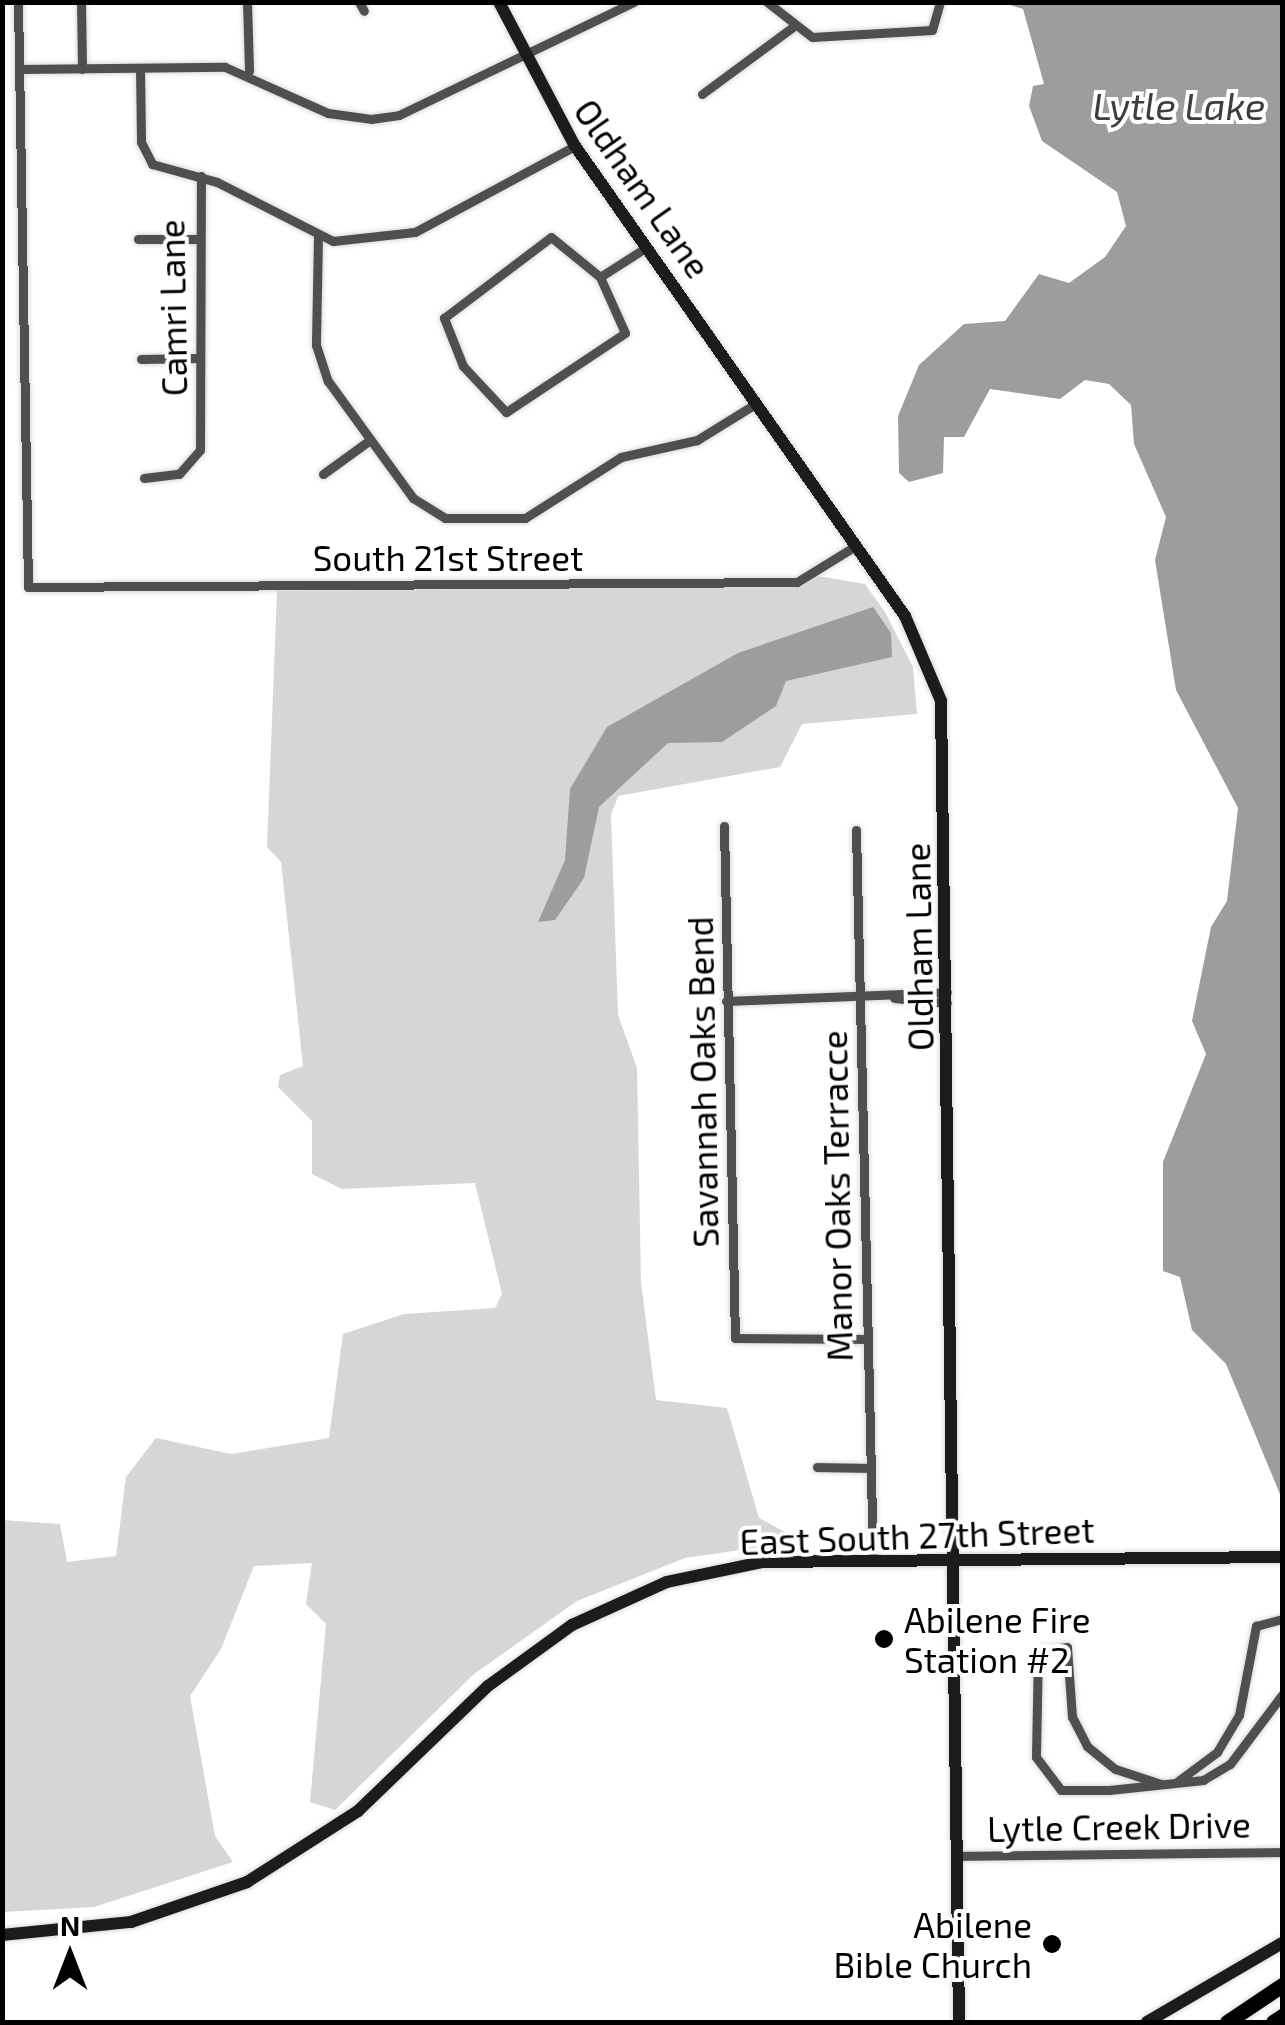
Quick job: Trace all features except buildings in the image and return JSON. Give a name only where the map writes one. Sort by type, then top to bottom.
[{"type":"highway","points":[[1227,2022],[1282,1985]]},
{"type":"highway","points":[[1273,2022],[1282,2016]]},
{"type":"main road","name":"Oldham Lane","points":[[499,2],[521,57],[575,146],[906,616],[940,701],[948,998],[959,2022]]},
{"type":"main road","name":"East South 27th Street","points":[[2,1935],[132,1922],[248,1882],[358,1811],[488,1686],[572,1625],[667,1582],[762,1562],[1282,1557]]},
{"type":"main road","points":[[1146,2022],[1282,1943]]},
{"type":"street","points":[[18,2],[20,70],[249,71],[328,113],[371,119],[521,57],[634,2]]},
{"type":"street","points":[[81,2],[82,69]]},
{"type":"street","points":[[247,2],[249,71]]},
{"type":"street","points":[[768,2],[793,27],[812,37],[932,30],[940,2]]},
{"type":"street","points":[[702,94],[793,27]]},
{"type":"street","name":"Camri Lane","points":[[140,68],[144,152],[162,172],[200,176],[318,237],[394,240],[575,146]]},
{"type":"street","name":"South 21st Street","points":[[20,70],[28,587],[796,582],[857,545]]},
{"type":"street","name":"Camri Lane","points":[[144,478],[190,468],[202,440],[200,176]]},
{"type":"street","points":[[318,237],[316,345],[328,381],[370,440],[431,512],[511,520],[556,504],[622,457],[697,440],[758,402]]},
{"type":"street","points":[[551,237],[600,277],[622,338],[506,412],[463,366],[447,311],[551,237]]},
{"type":"street","points":[[138,239],[198,238]]},
{"type":"street","points":[[600,277],[646,247]]},
{"type":"street","points":[[141,359],[200,358]]},
{"type":"street","points":[[323,474],[370,440]]},
{"type":"street","name":"Savannah Oaks Bend","points":[[724,826],[735,1338],[867,1338]]},
{"type":"street","name":"Manor Oaks Terracce","points":[[856,830],[872,1560]]},
{"type":"street","points":[[726,1000],[948,998]]},
{"type":"street","points":[[817,1468],[870,1468]]},
{"type":"street","points":[[1174,1784],[1203,1762],[1239,1716],[1251,1635],[1264,1620],[1282,1619]]},
{"type":"street","points":[[1160,1784],[1114,1769],[1087,1746],[1072,1716],[1067,1647],[1046,1645],[1035,1662],[1034,1735],[1051,1782],[1079,1790],[1174,1784],[1203,1780],[1230,1764],[1282,1695]]},
{"type":"street","points":[[1239,1716],[1257,1724]]},
{"type":"street","points":[[1203,1762],[1203,1780]]},
{"type":"street","name":"Lytle Creek Drive","points":[[956,1856],[1282,1852]]},
{"type":"shaded area","points":[[818,576],[865,584],[885,612],[913,667],[917,714],[802,724],[780,767],[618,796],[611,815],[618,1015],[637,1068],[641,1282],[656,1400],[727,1408],[759,1518],[802,1541],[685,1558],[577,1601],[474,1674],[335,1810],[310,1802],[326,1624],[306,1604],[312,1563],[254,1566],[221,1649],[190,1696],[215,1836],[233,1862],[94,1907],[3,1912],[2,1520],[60,1524],[67,1562],[116,1556],[126,1477],[156,1438],[231,1454],[329,1438],[343,1334],[404,1314],[495,1308],[502,1294],[475,1183],[342,1189],[312,1174],[312,1121],[278,1087],[280,1075],[303,1066],[281,862],[267,847],[277,591],[797,586]]},
{"type":"water","name":"Lytle Lake","points":[[1004,3],[1282,3],[1282,1499],[1226,1364],[1192,1330],[1180,1277],[1163,1271],[1163,1162],[1206,1054],[1192,1021],[1211,927],[1227,901],[1238,808],[1176,690],[1155,560],[1166,517],[1134,444],[1131,405],[1109,384],[1085,380],[1060,399],[990,389],[964,437],[944,437],[943,473],[909,482],[899,473],[898,416],[919,365],[964,324],[1005,321],[1039,274],[1069,283],[1105,257],[1126,226],[1117,192],[1042,141],[1029,106],[1033,86],[1044,84],[1023,9]]},
{"type":"water","points":[[873,607],[891,633],[892,657],[786,681],[776,706],[722,742],[668,743],[599,807],[584,878],[555,920],[538,922],[565,860],[570,789],[607,727],[738,653]]},
{"type":"place","name":"Abilene Fire Station #2","points":[[884,1639]]},
{"type":"place","name":"Abilene Bible Church","points":[[1052,1944]]}]
